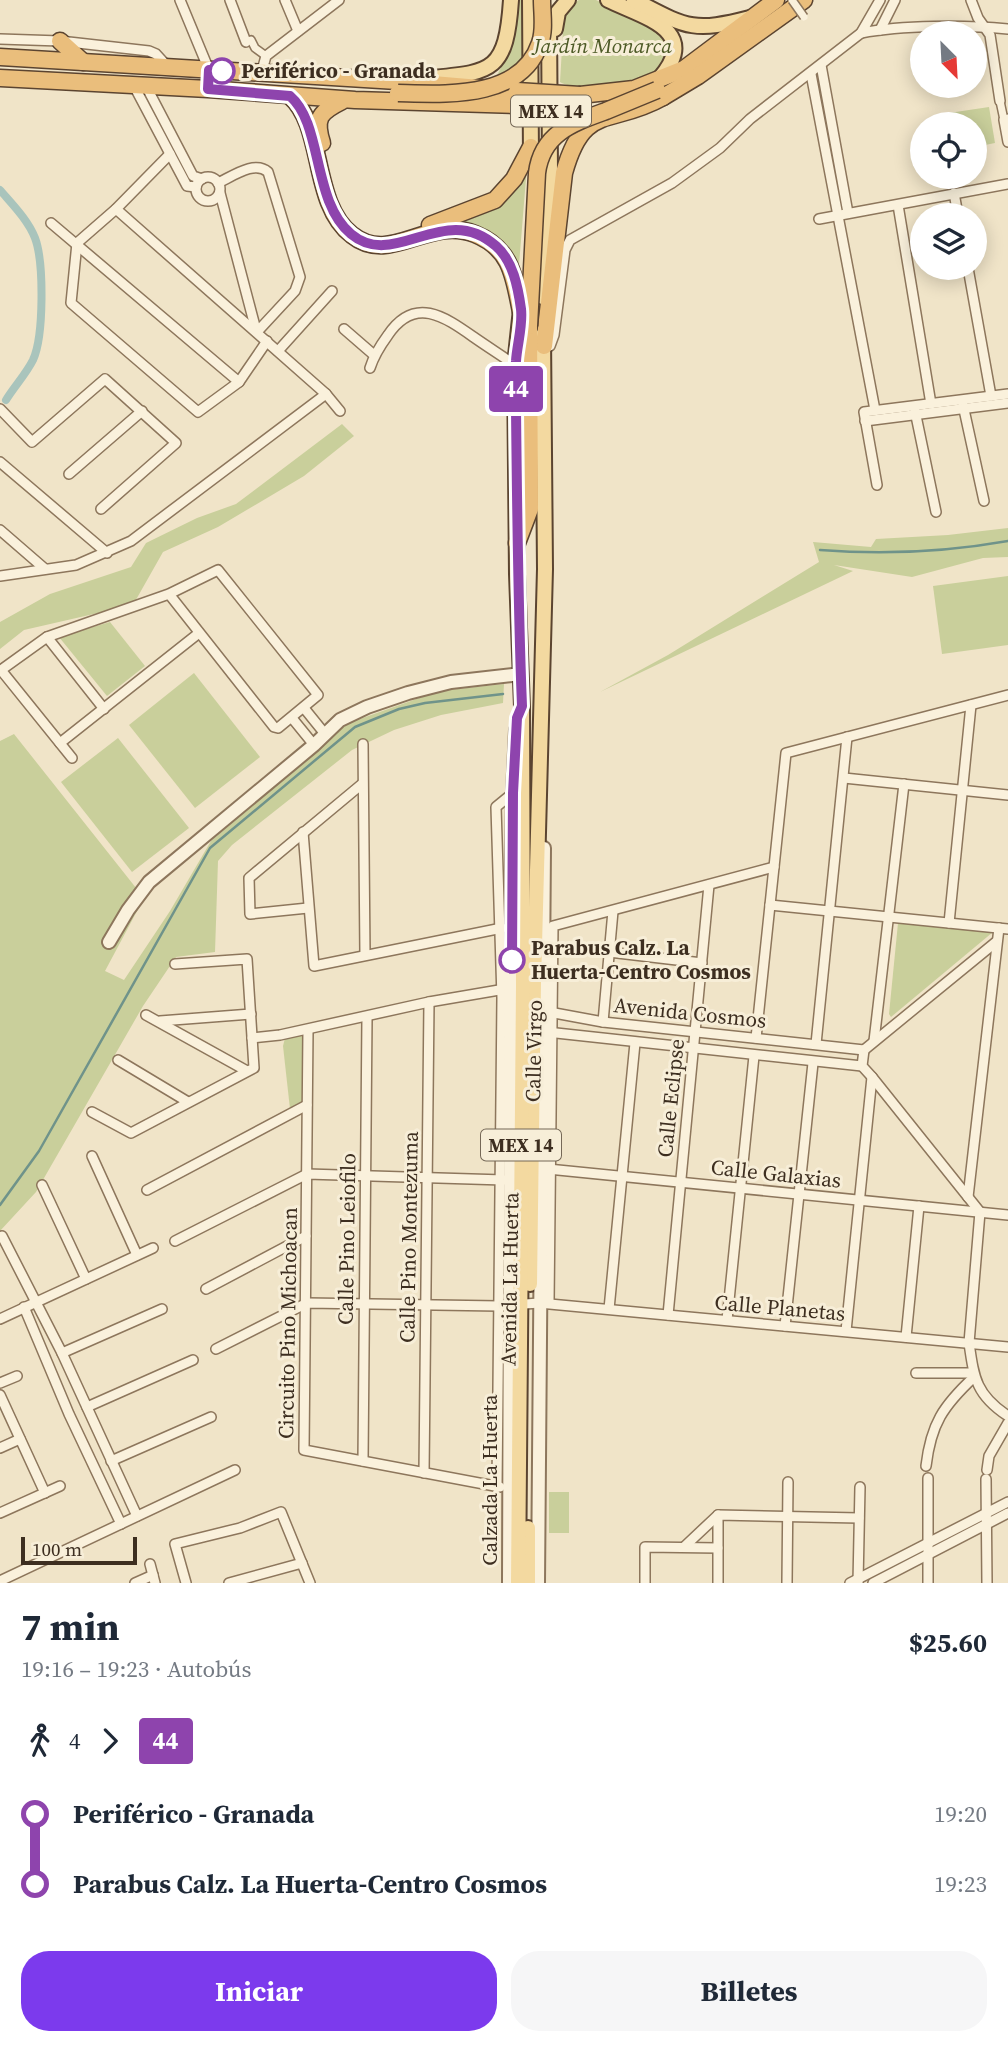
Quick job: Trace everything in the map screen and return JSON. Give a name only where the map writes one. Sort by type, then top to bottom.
[{"type":"highway","points":[[212,90],[258,84],[397,87],[444,94],[468,92],[494,85],[517,74],[540,46],[542,0]]},
{"type":"highway","points":[[544,346],[564,173],[569,155],[583,129],[593,121],[646,107],[659,89],[776,0]]},
{"type":"highway","points":[[517,543],[530,509],[525,319],[537,173],[544,149],[553,137],[570,125],[672,83],[791,0]]},
{"type":"highway","points":[[0,57],[209,70],[517,98],[579,101],[634,89],[659,89],[698,76],[804,0]]},
{"type":"highway","points":[[60,41],[83,62]]},
{"type":"highway","points":[[0,78],[345,100],[517,98]]},
{"type":"highway","points":[[290,96],[297,102],[307,125],[330,206],[352,235],[376,246],[388,246],[445,228],[465,230],[486,239],[498,247],[514,273],[525,319]]},
{"type":"highway","points":[[345,100],[326,108],[320,116],[318,131],[343,209],[353,224],[373,235],[387,236],[426,226],[495,200],[514,179],[531,147]]},
{"type":"main road","points":[[397,87],[485,69],[496,60],[504,48],[509,33],[511,0]]},
{"type":"main road","name":"MEX 14","points":[[525,319],[531,200],[530,0]]},
{"type":"main road","name":"MEX 14","points":[[544,346],[542,299],[550,172],[549,0]]},
{"type":"main road","points":[[551,51],[558,12],[568,0]]},
{"type":"main road","points":[[608,0],[658,24],[673,40],[675,56],[659,89]]},
{"type":"main road","points":[[634,0],[691,27],[708,27],[752,18]]},
{"type":"main road","name":"Avenida La Huerta","points":[[517,1583],[508,1489],[541,1168],[533,1017],[518,987],[522,706],[515,365],[525,319]]},
{"type":"main road","name":"Avenida La Huerta","points":[[518,987],[540,742],[545,569],[544,346]]},
{"type":"main road","name":"Avenida La Huerta","points":[[528,1583],[525,1304],[510,1180],[533,1017]]},
{"type":"street","points":[[180,0],[209,70],[212,90]]},
{"type":"street","points":[[230,0],[246,42],[251,40],[255,48],[266,56]]},
{"type":"street","points":[[285,0],[298,31]]},
{"type":"street","points":[[261,74],[266,56],[339,0]]},
{"type":"street","points":[[791,0],[804,17]]},
{"type":"street","points":[[544,365],[554,335],[565,250],[570,240],[672,183],[720,148],[750,119],[861,33],[880,0]]},
{"type":"street","points":[[880,30],[895,0]]},
{"type":"street","points":[[971,0],[980,21]]},
{"type":"street","points":[[987,27],[1008,29]]},
{"type":"street","points":[[861,33],[910,29]]},
{"type":"street","points":[[987,30],[1008,142]]},
{"type":"street","points":[[0,39],[60,41],[149,51],[156,54],[168,68]]},
{"type":"street","points":[[821,65],[848,213]]},
{"type":"street","points":[[811,74],[875,410]]},
{"type":"street","points":[[139,85],[168,140],[199,183]]},
{"type":"street","points":[[168,140],[170,154],[187,186],[209,177],[218,183],[257,332]]},
{"type":"street","points":[[170,154],[116,209],[77,243],[71,303],[198,412],[239,382],[267,341]]},
{"type":"street","points":[[218,183],[255,166],[263,167],[268,172],[300,277],[295,290],[257,332]]},
{"type":"street","points":[[199,183],[197,195],[206,202],[215,200],[220,193]]},
{"type":"street","points":[[819,219],[1008,184]]},
{"type":"street","points":[[954,193],[956,203]]},
{"type":"street","points":[[898,205],[931,404]]},
{"type":"street","points":[[116,209],[326,394],[340,411]]},
{"type":"street","points":[[51,223],[239,382]]},
{"type":"street","points":[[970,280],[991,396]]},
{"type":"street","points":[[278,351],[332,291]]},
{"type":"street","points":[[370,368],[374,355],[396,323],[412,313],[429,312],[448,319],[515,365]]},
{"type":"street","points":[[344,329],[374,355]]},
{"type":"street","points":[[0,409],[32,442],[105,379],[176,443],[101,509]]},
{"type":"street","points":[[0,576],[76,565],[131,541],[326,394]]},
{"type":"street","points":[[865,421],[1008,394]]},
{"type":"street","points":[[877,485],[864,412],[915,411],[931,404],[1008,403]]},
{"type":"street","points":[[962,404],[984,501]]},
{"type":"street","points":[[69,474],[142,411]]},
{"type":"street","points":[[915,411],[936,512]]},
{"type":"street","points":[[0,462],[107,553]]},
{"type":"street","points":[[0,530],[45,569]]},
{"type":"street","points":[[72,758],[1,670],[47,637],[169,594],[218,570],[317,692],[317,697],[276,728],[169,594]]},
{"type":"street","points":[[60,743],[199,633]]},
{"type":"street","points":[[47,637],[104,709]]},
{"type":"street","points":[[110,942],[128,909],[149,882],[314,745],[340,720],[367,707],[451,682],[521,674]]},
{"type":"street","points":[[756,1038],[786,753],[1008,695]]},
{"type":"street","points":[[949,923],[971,705]]},
{"type":"street","name":"Calzada La Huerta","points":[[522,706],[517,718],[506,928],[518,987],[510,1180],[525,1304],[538,1583]]},
{"type":"street","points":[[304,708],[325,734]]},
{"type":"street","points":[[292,718],[314,745]]},
{"type":"street","points":[[816,1044],[847,737]]},
{"type":"street","points":[[533,1017],[545,765],[540,742]]},
{"type":"street","points":[[363,744],[365,955]]},
{"type":"street","points":[[844,778],[1008,795]]},
{"type":"street","points":[[308,908],[250,914],[249,878],[362,784]]},
{"type":"street","points":[[874,1041],[904,784]]},
{"type":"street","points":[[303,832],[314,966],[506,928]]},
{"type":"street","points":[[603,1022],[613,911],[774,867]]},
{"type":"street","name":"Calle Eclipse","points":[[668,1315],[709,885]]},
{"type":"street","points":[[770,905],[1003,928],[996,942],[968,1197]]},
{"type":"street","name":"Calle Virgo","points":[[533,1017],[552,926],[613,911]]},
{"type":"street","points":[[996,942],[864,1050],[862,1066],[980,1212],[969,1343],[974,1375],[987,1399],[1008,1416]]},
{"type":"street","points":[[609,952],[702,963]]},
{"type":"street","points":[[92,1112],[131,1133],[254,1068],[247,959],[175,964]]},
{"type":"street","points":[[253,1038],[308,1030],[429,1002],[518,987]]},
{"type":"street","name":"Calle Pino Montezuma","points":[[424,1473],[429,1002]]},
{"type":"street","points":[[158,1021],[251,1014]]},
{"type":"street","points":[[146,1015],[247,1071]]},
{"type":"street","name":"Calle Pino Leiofilo","points":[[363,1461],[367,1017]]},
{"type":"street","name":"Avenida Cosmos","points":[[533,1017],[695,1031],[864,1050]]},
{"type":"street","name":"Avenida Cosmos","points":[[533,1017],[635,1043],[862,1066]]},
{"type":"street","name":"Circuito Pino Michoacan","points":[[308,1030],[304,1450],[508,1489]]},
{"type":"street","points":[[609,1309],[635,1043]]},
{"type":"street","points":[[727,1320],[754,1056]]},
{"type":"street","points":[[118,1060],[188,1102]]},
{"type":"street","points":[[785,1326],[813,1063]]},
{"type":"street","points":[[846,1331],[872,1077]]},
{"type":"street","points":[[146,1190],[307,1105]]},
{"type":"street","points":[[92,1156],[138,1255]]},
{"type":"street","name":"Calle Galaxias","points":[[541,1168],[1008,1215]]},
{"type":"street","points":[[175,1241],[307,1174],[510,1180]]},
{"type":"street","points":[[43,1185],[86,1279]]},
{"type":"street","points":[[906,1337],[919,1206]]},
{"type":"street","points":[[2,1236],[62,1353],[137,1516]]},
{"type":"street","points":[[206,1289],[306,1236]]},
{"type":"street","points":[[0,1319],[153,1248]]},
{"type":"street","points":[[216,1349],[307,1303]]},
{"type":"street","name":"Calle Planetas","points":[[307,1303],[525,1304],[609,1309],[1008,1347]]},
{"type":"street","name":"Calzada La Huerta","points":[[509,1583],[508,1489],[525,1304]]},
{"type":"street","points":[[24,1307],[69,1414],[121,1524]]},
{"type":"street","points":[[62,1353],[162,1309]]},
{"type":"street","points":[[86,1407],[193,1360]]},
{"type":"street","points":[[916,1373],[974,1375]]},
{"type":"street","points":[[926,1466],[929,1442],[937,1420],[974,1375]]},
{"type":"street","points":[[0,1383],[17,1376]]},
{"type":"street","points":[[0,1395],[45,1493]]},
{"type":"street","points":[[111,1461],[211,1417]]},
{"type":"street","points":[[987,1583],[986,1475],[992,1449],[1008,1423]]},
{"type":"street","points":[[0,1448],[20,1439]]},
{"type":"street","points":[[0,1581],[235,1470]]},
{"type":"street","points":[[928,1478],[928,1583]]},
{"type":"street","points":[[787,1583],[788,1482]]},
{"type":"street","points":[[0,1513],[60,1486]]},
{"type":"street","points":[[855,1582],[860,1487]]},
{"type":"street","points":[[855,1582],[1008,1502]]},
{"type":"street","points":[[186,1583],[176,1544],[240,1528],[281,1512],[310,1583]]},
{"type":"street","points":[[873,1583],[1008,1513]]},
{"type":"street","points":[[718,1515],[718,1583]]},
{"type":"street","points":[[684,1547],[718,1515],[859,1518]]},
{"type":"street","points":[[645,1583],[645,1547],[718,1548]]},
{"type":"street","points":[[135,1583],[154,1579],[150,1564]]},
{"type":"street","points":[[229,1583],[303,1566]]},
{"type":"green space","points":[[517,0],[526,0],[525,85],[502,84],[496,77],[512,47]]},
{"type":"green space","name":"Jardín Monarca","points":[[579,0],[596,0],[655,27],[671,48],[659,69],[636,79],[608,86],[580,87],[560,82],[564,14],[568,6]]},
{"type":"green space","points":[[989,107],[995,143],[987,145],[987,112],[956,112]]},
{"type":"green space","points":[[527,166],[519,265],[508,248],[494,237],[459,223],[500,204],[515,189]]},
{"type":"green space","points":[[342,424],[354,436],[304,476],[218,527],[163,552],[133,605],[24,630],[0,649],[0,622],[50,594],[131,567],[146,543],[197,518],[236,504]]},
{"type":"green space","points":[[1008,528],[1008,557],[983,558],[912,577],[834,565],[853,571],[600,692],[668,655],[819,562],[813,542],[871,547],[876,539]]},
{"type":"green space","points":[[1008,576],[1008,645],[942,654],[933,586]]},
{"type":"green space","points":[[110,622],[145,666],[107,696],[59,637]]},
{"type":"green space","points":[[194,673],[260,757],[195,808],[129,725]]},
{"type":"green space","points":[[504,684],[503,703],[441,715],[394,730],[352,750],[232,845],[218,861],[215,952],[176,957],[143,1006],[36,1192],[0,1231],[0,741],[14,734],[144,898],[105,971],[124,980],[170,911],[211,841],[340,726],[439,691]]},
{"type":"green space","points":[[118,738],[189,828],[132,872],[61,782]]},
{"type":"green space","points":[[898,923],[993,932],[891,1017],[889,1014]]},
{"type":"green space","points":[[306,1034],[306,1100],[290,1109],[283,1046],[285,1038]]},
{"type":"green space","points":[[549,1492],[569,1492],[569,1533],[549,1533]]},
{"type":"waterway","points":[[0,190],[32,231],[38,249],[41,281],[41,317],[37,349],[30,365],[6,400]]},
{"type":"waterway","points":[[820,550],[914,552],[1008,541]]},
{"type":"waterway","points":[[0,1205],[39,1151],[210,848],[355,727],[399,709],[425,703],[503,694]]},
{"type":"bus line","name":"44","points":[[222,71],[209,70],[208,89],[290,96],[297,102],[307,125],[330,206],[352,235],[365,243],[388,246],[445,228],[465,230],[498,247],[514,273],[521,312],[515,365],[517,574],[522,706],[517,718],[513,793],[512,960]]},
{"type":"place","name":"Periférico - Granada","points":[[222,71]]},
{"type":"place","name":"Parabus Calz. La Huerta-Centro Cosmos","points":[[512,960]]}]
